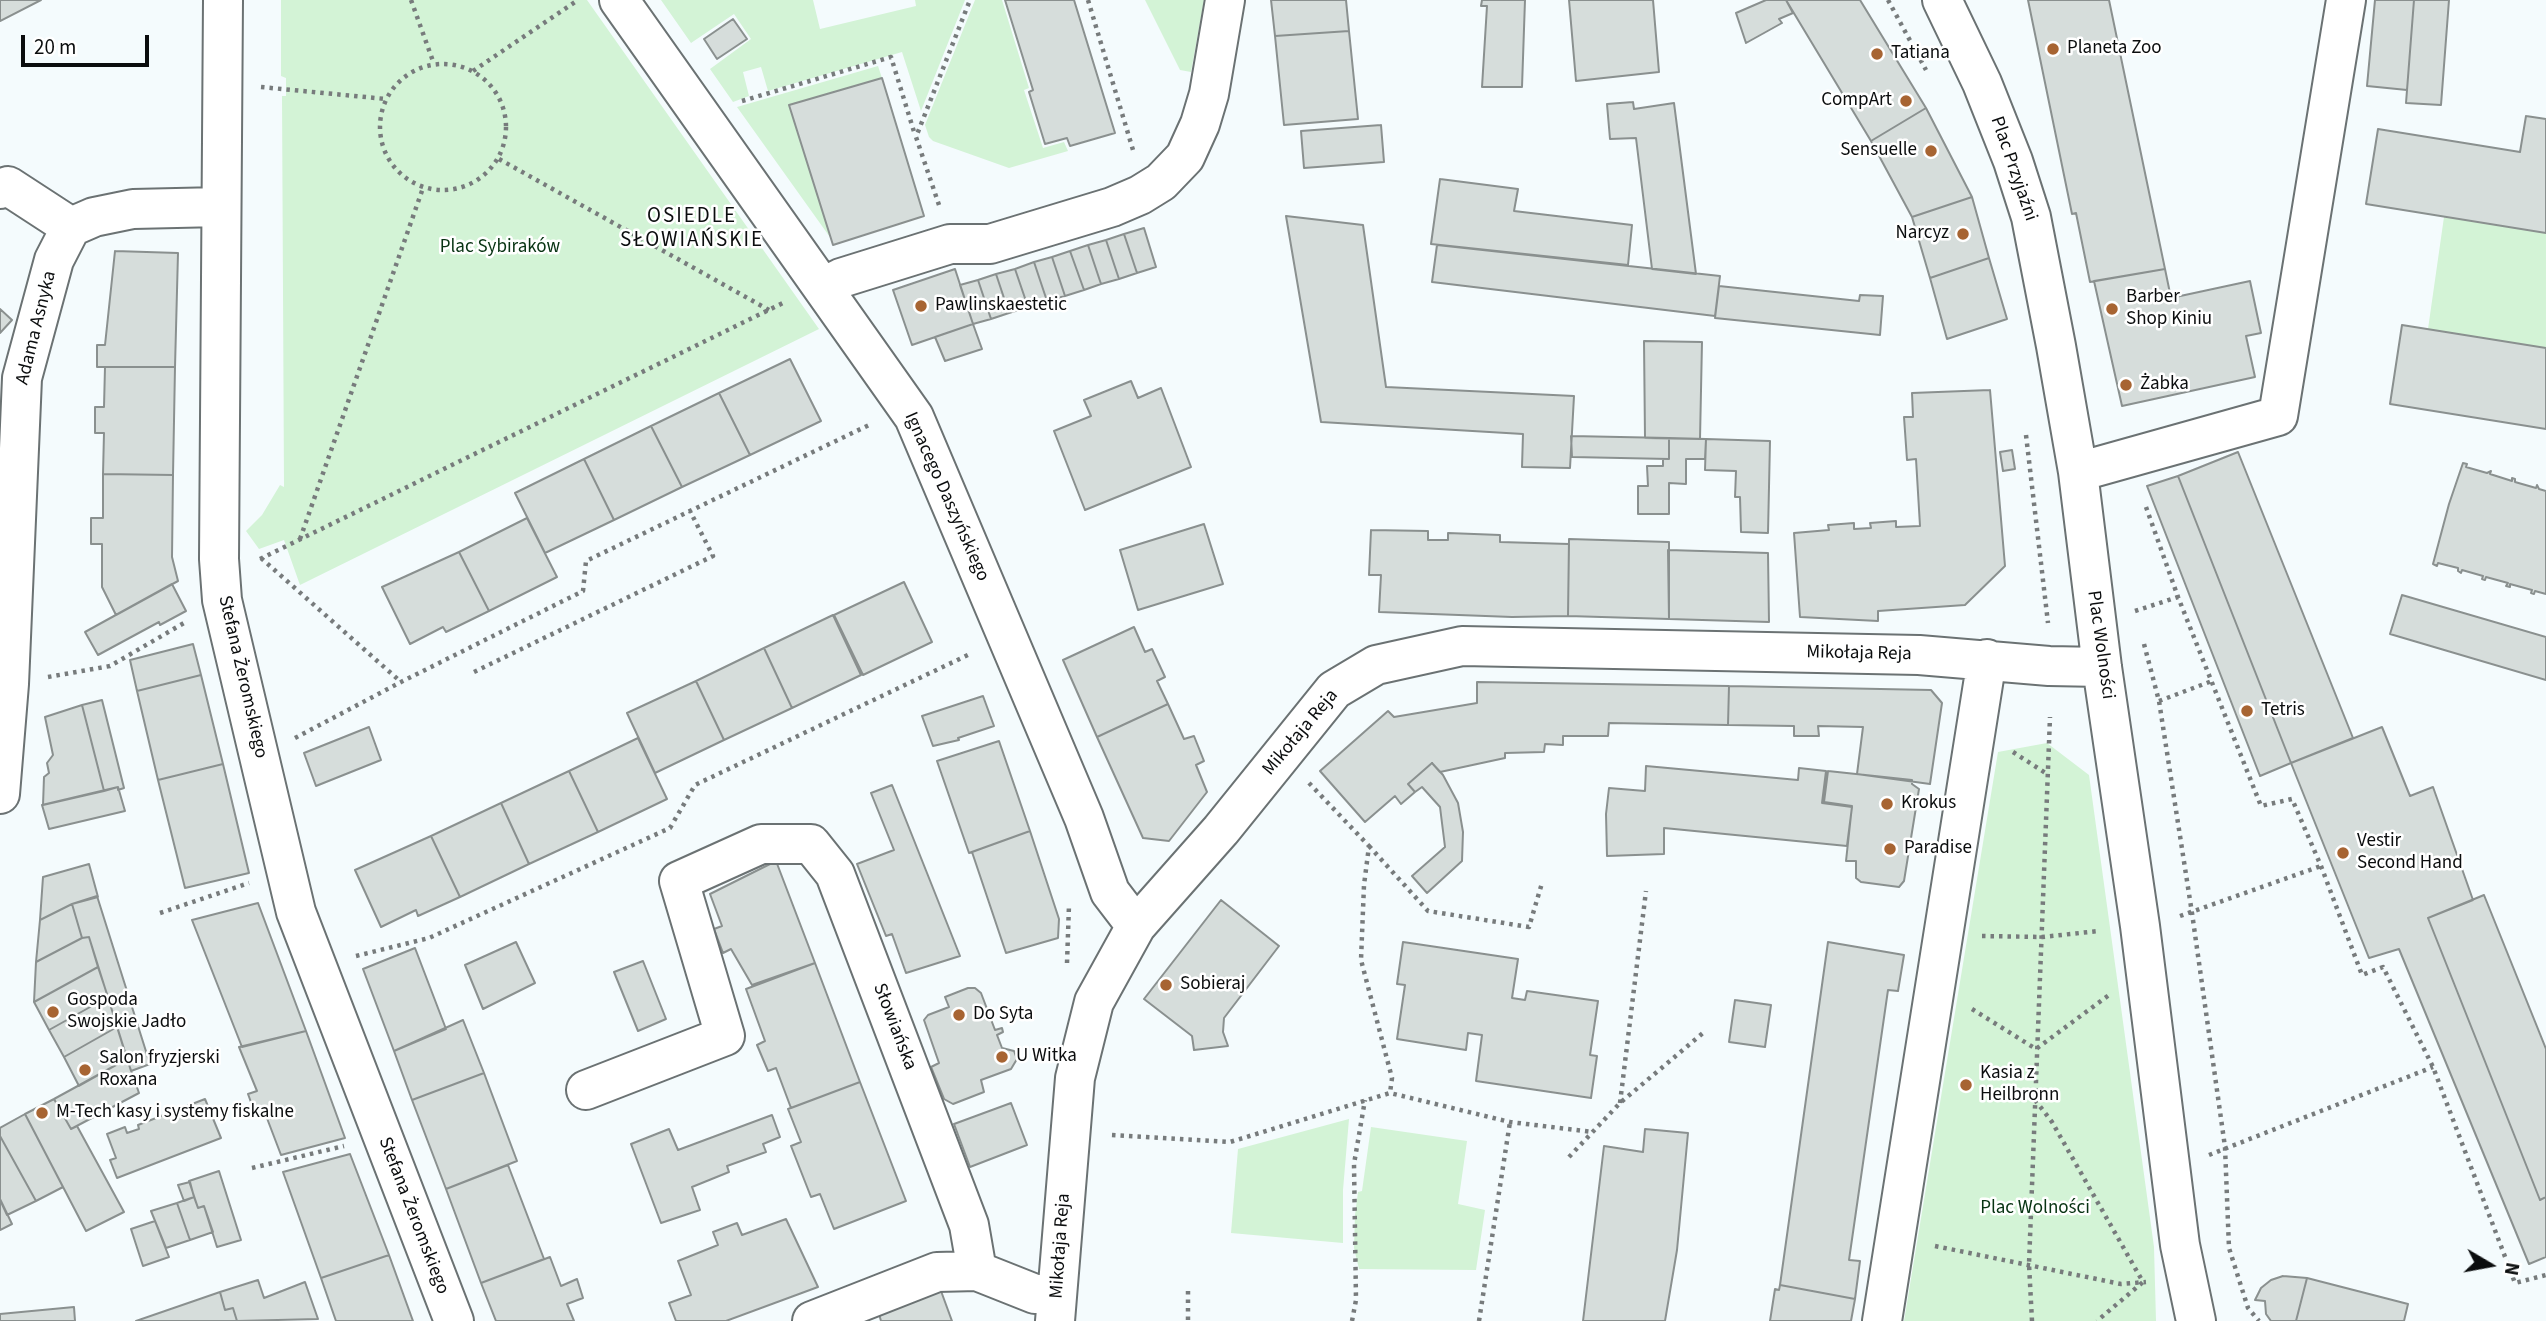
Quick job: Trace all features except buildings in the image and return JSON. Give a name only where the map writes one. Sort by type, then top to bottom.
[{"type":"street","name":"Stefana Żeromskiego","points":[[223,0],[219,559],[222,600],[296,912],[454,1321]]},
{"type":"street","name":"Ignacego Daszyńskiego","points":[[619,0],[914,417],[1084,818],[1110,892],[1136,926]]},
{"type":"street","points":[[823,287],[952,243],[990,244],[1119,205],[1146,192],[1180,164],[1196,134],[1209,94],[1224,0]]},
{"type":"street","name":"Plac Przyjaźni","points":[[1942,0],[1982,83],[2013,161],[2031,218],[2056,346]]},
{"type":"street","points":[[2078,472],[2278,416],[2346,0]]},
{"type":"street","points":[[0,189],[8,187],[71,227],[94,217],[133,209],[220,207]]},
{"type":"street","name":"Adama Asnyka","points":[[0,794],[9,684],[22,378],[54,261],[71,227]]},
{"type":"street","name":"Plac Wolności","points":[[2056,346],[2078,472],[2180,1245],[2195,1320]]},
{"type":"street","name":"Mikołaja Reja","points":[[1056,1307],[1075,1078],[1094,1002],[1136,926],[1221,830],[1334,690],[1346,682],[1376,664],[1462,646],[1905,654],[2049,666],[2102,667]]},
{"type":"street","points":[[1882,1321],[1987,659]]},
{"type":"street","name":"Słowiańska","points":[[586,1090],[725,1036],[679,881],[761,844],[811,844],[835,874],[969,1225],[977,1271]]},
{"type":"street","points":[[812,1321],[937,1272],[977,1271],[1035,1294],[1056,1307]]},
{"type":"path","points":[[411,0],[433,64]]},
{"type":"path","points":[[473,71],[578,0]]},
{"type":"path","points":[[916,136],[970,0]]},
{"type":"path","points":[[1088,0],[1146,192]]},
{"type":"path","points":[[1888,0],[1929,76]]},
{"type":"path","points":[[736,103],[891,57],[952,243]]},
{"type":"path","points":[[433,64],[454,64],[473,71],[493,87],[505,110],[506,135],[499,159],[484,176],[466,187],[444,191],[422,188],[400,174],[384,152],[379,125],[386,99],[397,82],[433,64]]},
{"type":"path","points":[[222,87],[275,87],[386,99]]},
{"type":"path","points":[[499,159],[769,310]]},
{"type":"path","points":[[300,539],[422,188]]},
{"type":"path","points":[[9,684],[110,666],[222,600],[261,558],[769,310],[823,287]]},
{"type":"path","points":[[260,757],[401,682],[583,591],[586,561],[873,423]]},
{"type":"path","points":[[2026,434],[2048,623]]},
{"type":"path","points":[[2146,507],[2178,597],[2261,806],[2291,799],[2321,866],[2362,975],[2383,967],[2433,1067],[2515,1283],[2546,1275]]},
{"type":"path","points":[[474,672],[713,556],[690,511]]},
{"type":"path","points":[[261,558],[401,682]]},
{"type":"path","points":[[2134,611],[2178,597]]},
{"type":"path","points":[[2132,599],[2138,624]]},
{"type":"path","points":[[2141,637],[2160,701],[2192,913],[2225,1147],[2230,1248],[2248,1308],[2259,1321]]},
{"type":"path","points":[[317,966],[429,938],[670,828],[695,785],[980,649]]},
{"type":"path","points":[[2160,701],[2212,681]]},
{"type":"path","points":[[2032,1321],[2029,1264],[2050,717]]},
{"type":"path","points":[[1305,778],[1428,911],[1529,927],[1542,883]]},
{"type":"path","points":[[1369,846],[1364,885],[1361,960],[1392,1078],[1390,1093]]},
{"type":"path","points":[[1943,936],[2042,937],[2140,926],[2192,913],[2321,866]]},
{"type":"path","points":[[160,913],[286,870]]},
{"type":"path","points":[[1620,1103],[1646,891]]},
{"type":"path","points":[[1066,972],[1069,897]]},
{"type":"path","points":[[2036,1049],[2144,968]]},
{"type":"path","points":[[1936,986],[2036,1049]]},
{"type":"path","points":[[1569,1157],[1620,1103],[1703,1033]]},
{"type":"path","points":[[2172,1172],[2225,1147],[2433,1067]]},
{"type":"path","points":[[1069,1131],[1230,1142],[1390,1093],[1510,1122],[1593,1132]]},
{"type":"path","points":[[2035,1099],[2052,1122],[2143,1282]]},
{"type":"path","points":[[1352,1321],[1356,1300],[1354,1164],[1365,1100]]},
{"type":"path","points":[[1479,1321],[1510,1122]]},
{"type":"path","points":[[252,1168],[344,1146],[381,1132]]},
{"type":"path","points":[[1895,1238],[2121,1284],[2238,1276]]},
{"type":"path","points":[[2097,1321],[2143,1282]]},
{"type":"path","points":[[1188,1291],[1188,1321]]},
{"type":"green space","name":"Plac Sybiraków","points":[[281,0],[587,0],[819,329],[300,585],[284,540],[259,549],[246,531],[262,515],[280,485],[284,487],[282,96],[286,96],[286,78],[281,76]]},
{"type":"green space","points":[[661,0],[813,0],[820,29],[916,6],[915,0],[965,0],[921,111],[902,52],[768,91],[761,67],[743,72],[749,96],[733,102],[710,69],[751,39],[734,14],[691,43]]},
{"type":"green space","points":[[975,0],[1002,0],[1029,88],[1024,90],[1043,148],[1064,142],[1068,151],[1009,168],[933,141],[929,137],[925,125]]},
{"type":"green space","points":[[1145,0],[1204,0],[1191,72],[1180,70]]},
{"type":"green space","points":[[878,66],[882,78],[790,106],[832,240],[737,107]]},
{"type":"green space","points":[[2444,217],[2546,233],[2546,348],[2428,329]]},
{"type":"green space","name":"Plac Wolności","points":[[2047,743],[2089,775],[2154,1247],[2156,1321],[1904,1321],[1998,752]]},
{"type":"green space","points":[[1349,1119],[1343,1190],[1343,1243],[1231,1233],[1238,1149]]},
{"type":"green space","points":[[1371,1127],[1467,1141],[1458,1204],[1485,1210],[1476,1270],[1359,1269],[1354,1248],[1355,1215],[1358,1192],[1362,1191]]},
{"type":"place","name":"Planeta Zoo","points":[[2053,49]]},
{"type":"place","name":"Tatiana","points":[[1877,54]]},
{"type":"place","name":"CompArt","points":[[1906,101]]},
{"type":"place","name":"Sensuelle","points":[[1931,151]]},
{"type":"place","name":"Narcyz","points":[[1963,234]]},
{"type":"place","name":"Pawlinskaestetic","points":[[921,306]]},
{"type":"place","name":"Barber Shop Kiniu","points":[[2112,309]]},
{"type":"place","name":"Żabka","points":[[2126,385]]},
{"type":"place","name":"Tetris","points":[[2247,711]]},
{"type":"place","name":"Krokus","points":[[1887,804]]},
{"type":"place","name":"Paradise","points":[[1890,849]]},
{"type":"place","name":"Vestir Second Hand","points":[[2343,853]]},
{"type":"place","name":"Sobieraj","points":[[1166,985]]},
{"type":"place","name":"Gospoda Swojskie Jadło","points":[[53,1012]]},
{"type":"place","name":"Do Syta","points":[[959,1015]]},
{"type":"place","name":"U Witka","points":[[1002,1057]]},
{"type":"place","name":"Salon fryzjerski Roxana","points":[[85,1070]]},
{"type":"place","name":"Kasia z Heilbronn","points":[[1966,1085]]},
{"type":"place","name":"M-Tech kasy i systemy fiskalne","points":[[42,1113]]},
{"type":"district","name":"OSIEDLE SŁOWIAŃSKIE","points":[[692,229]]}]
